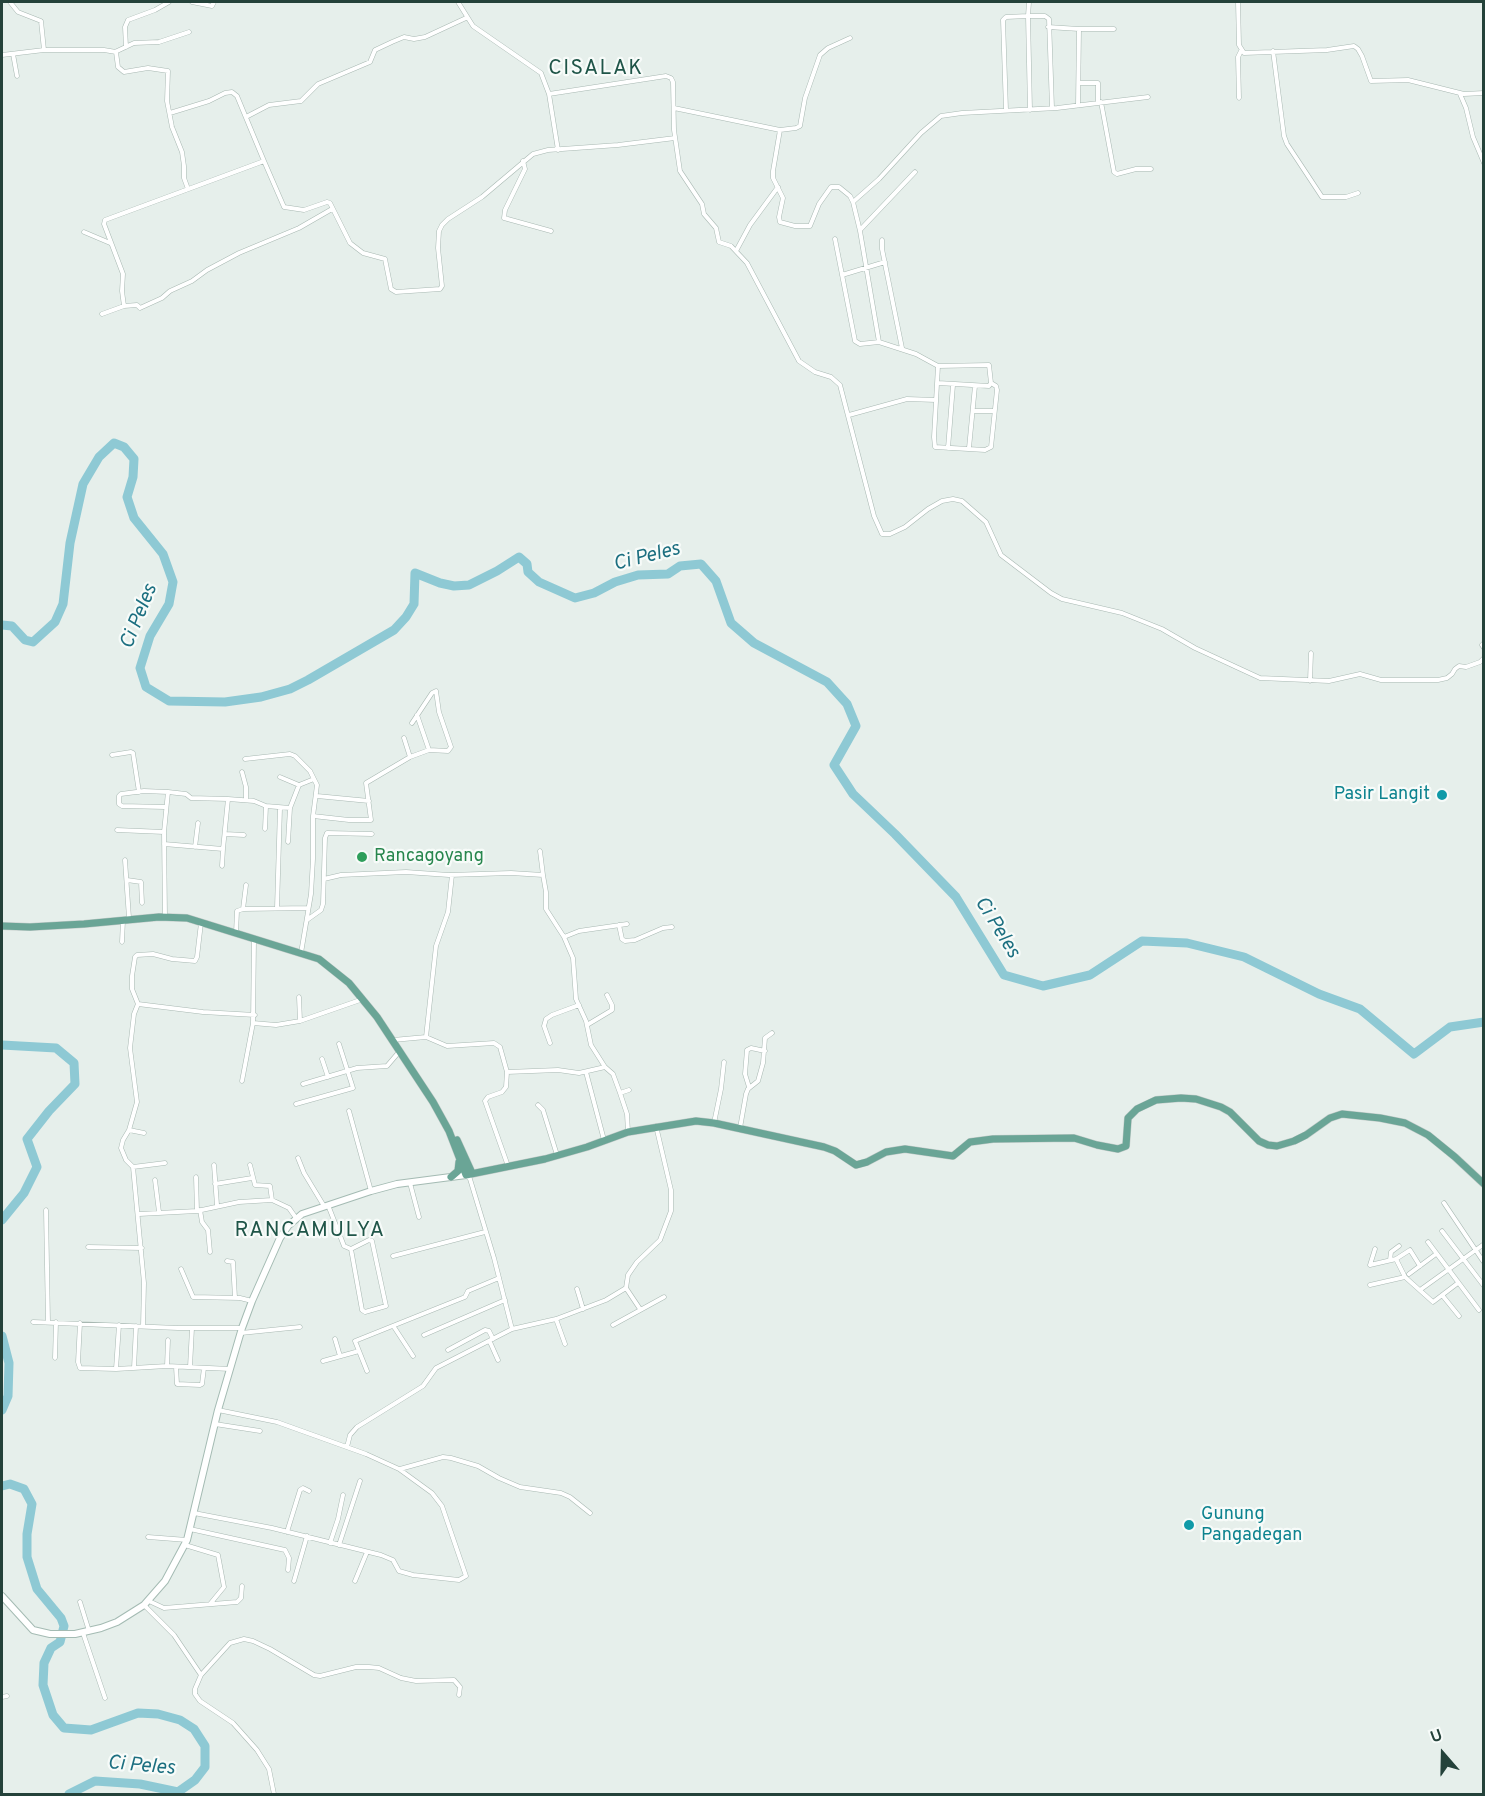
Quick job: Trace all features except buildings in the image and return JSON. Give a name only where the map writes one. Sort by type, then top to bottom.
[{"type":"main road","points":[[2,926],[30,927],[126,919],[187,918],[301,952],[324,962],[349,983],[363,999],[392,1040],[433,1102],[463,1157],[470,1176]]},
{"type":"main road","points":[[2,1596],[33,1630],[50,1634],[86,1633],[117,1622],[147,1603],[165,1581],[186,1543],[214,1424],[241,1330],[280,1238],[296,1218],[326,1205],[371,1191],[410,1183],[470,1176],[557,1155],[628,1132],[696,1121],[830,1148],[856,1165],[864,1164],[886,1152],[906,1149],[952,1156],[970,1142],[1000,1138],[1074,1138],[1118,1149],[1126,1146],[1128,1118],[1137,1108],[1156,1100],[1188,1098],[1221,1107],[1230,1112],[1259,1141],[1268,1145],[1277,1146],[1294,1141],[1330,1118],[1342,1114],[1405,1123],[1428,1135],[1484,1184]]},
{"type":"main road","points":[[463,1157],[487,1172]]},
{"type":"main road","points":[[451,1177],[458,1171],[463,1157]]},
{"type":"street","points":[[10,2],[18,12],[41,21],[44,50]]},
{"type":"street","points":[[126,47],[125,27],[128,20],[169,2]]},
{"type":"street","points":[[192,2],[212,6],[214,2]]},
{"type":"street","points":[[458,2],[473,26],[541,73],[549,94],[558,150]]},
{"type":"street","points":[[1029,2],[1030,110]]},
{"type":"street","points":[[1238,2],[1241,51],[1238,57],[1239,98]]},
{"type":"street","points":[[1006,111],[1003,20],[1006,17],[1048,17],[1052,108]]},
{"type":"street","points":[[246,117],[269,105],[301,101],[318,84],[370,62],[375,50],[392,42],[404,37],[414,39],[425,37],[466,18]]},
{"type":"street","points":[[1048,27],[1114,29]]},
{"type":"street","points":[[1078,105],[1079,29]]},
{"type":"street","points":[[2,55],[44,50],[115,52],[137,42],[159,42],[189,32]]},
{"type":"street","points":[[674,108],[780,130],[796,129],[800,126],[805,98],[820,55],[828,48],[850,38]]},
{"type":"street","points":[[1241,51],[1328,50],[1354,46],[1362,56],[1371,81],[1408,80],[1468,95],[1484,93]]},
{"type":"street","points":[[1273,51],[1281,119],[1287,144],[1322,197],[1346,198],[1358,193]]},
{"type":"street","points":[[115,52],[120,70],[124,72],[148,68],[168,71],[167,101],[172,127],[182,152],[184,178],[188,189]]},
{"type":"street","points":[[13,54],[16,76]]},
{"type":"street","points":[[549,94],[669,76],[673,82],[675,138],[680,171],[702,204],[704,214],[716,228],[720,243],[727,243],[736,251],[754,276],[799,361],[815,372],[835,380],[843,392],[874,516],[883,534],[890,534],[905,527],[935,505],[949,499],[965,502],[983,517],[1001,555],[1051,593],[1062,599],[1122,613],[1162,629],[1195,648],[1260,678],[1329,681],[1360,674],[1381,680],[1438,680],[1447,678],[1459,666],[1466,667],[1484,658]]},
{"type":"street","points":[[1078,83],[1098,83],[1114,172],[1117,174],[1136,169],[1151,169]]},
{"type":"street","points":[[170,113],[230,92],[237,96],[284,207],[304,210],[328,202],[347,238],[355,248],[363,253],[385,259],[393,291],[440,288],[443,283],[438,248],[439,231],[442,225],[483,197],[523,161],[538,152],[675,138]]},
{"type":"street","points":[[1460,93],[1473,137],[1484,163]]},
{"type":"street","points":[[853,202],[921,133],[941,116],[1052,108],[1148,97]]},
{"type":"street","points":[[780,130],[773,171],[773,178],[783,198],[779,220],[795,226],[810,226],[822,198],[831,187],[839,187],[853,202],[879,342]]},
{"type":"street","points":[[124,306],[123,274],[110,243],[104,224],[105,220],[264,161]]},
{"type":"street","points":[[523,161],[526,167],[505,210],[504,218],[551,231]]},
{"type":"street","points":[[860,231],[915,172]]},
{"type":"street","points":[[736,251],[750,225],[778,187]]},
{"type":"street","points":[[102,314],[124,306],[137,305],[140,308],[162,298],[170,291],[192,281],[239,253],[310,222],[332,209]]},
{"type":"street","points":[[84,232],[110,243]]},
{"type":"street","points":[[835,239],[856,343],[879,342],[902,349],[938,366],[989,365],[990,383]]},
{"type":"street","points":[[882,240],[902,349]]},
{"type":"street","points":[[842,275],[885,262]]},
{"type":"street","points":[[938,366],[934,443],[938,448],[986,450],[991,447],[997,390],[996,386],[990,383]]},
{"type":"street","points":[[938,383],[975,386],[988,386],[990,383]]},
{"type":"street","points":[[948,448],[953,385]]},
{"type":"street","points":[[969,448],[975,386]]},
{"type":"street","points":[[849,415],[907,399],[936,400]]},
{"type":"street","points":[[973,411],[994,411]]},
{"type":"street","points":[[1484,643],[1482,645],[1484,648]]},
{"type":"street","points":[[1310,681],[1311,653]]},
{"type":"street","points":[[313,816],[369,821],[372,818],[366,783],[410,757],[429,750],[448,751],[451,747],[439,712],[436,691],[432,693],[412,723]]},
{"type":"street","points":[[417,715],[429,750]]},
{"type":"street","points":[[404,738],[410,757]]},
{"type":"street","points":[[112,755],[133,753],[139,792]]},
{"type":"street","points":[[245,759],[290,754],[302,761],[315,779],[317,796],[313,816],[313,859],[301,952]]},
{"type":"street","points":[[242,772],[246,783],[246,800]]},
{"type":"street","points":[[280,777],[299,784],[315,779]]},
{"type":"street","points":[[288,842],[290,808],[299,784]]},
{"type":"street","points":[[165,917],[164,832],[168,792]]},
{"type":"street","points":[[165,807],[119,804],[120,794],[168,792],[186,794],[191,798],[246,800],[266,806],[290,808]]},
{"type":"street","points":[[317,796],[369,801]]},
{"type":"street","points":[[222,866],[228,799]]},
{"type":"street","points":[[265,829],[266,806]]},
{"type":"street","points":[[277,908],[280,808]]},
{"type":"street","points":[[195,847],[198,823]]},
{"type":"street","points":[[117,830],[164,832]]},
{"type":"street","points":[[306,920],[322,908],[327,833],[372,834]]},
{"type":"street","points":[[225,834],[244,835]]},
{"type":"street","points":[[164,844],[223,849]]},
{"type":"street","points":[[540,851],[546,909],[564,937],[573,958],[576,999],[587,1025],[591,1045],[605,1067],[613,1074],[627,1114],[628,1132]]},
{"type":"street","points":[[122,942],[126,919],[125,860]]},
{"type":"street","points":[[324,879],[341,875],[406,872],[452,875],[511,873],[543,875]]},
{"type":"street","points":[[426,1037],[436,946],[448,912],[452,875]]},
{"type":"street","points":[[127,880],[141,882],[142,903]]},
{"type":"street","points":[[243,909],[246,885]]},
{"type":"street","points":[[236,934],[237,910],[308,908]]},
{"type":"street","points":[[143,1326],[144,1283],[139,1214],[133,1167],[126,1160],[121,1148],[137,1102],[130,1039],[138,1004],[131,981],[137,955],[146,953],[195,961],[201,922]]},
{"type":"street","points":[[564,937],[579,931],[627,924]]},
{"type":"street","points":[[619,925],[622,941],[635,940],[658,930],[672,927]]},
{"type":"street","points":[[242,1081],[255,1015],[254,939]]},
{"type":"street","points":[[587,1025],[612,1010],[607,995]]},
{"type":"street","points":[[299,996],[300,1021]]},
{"type":"street","points":[[253,1023],[276,1025],[300,1021],[363,999]]},
{"type":"street","points":[[138,1004],[203,1012],[255,1015]]},
{"type":"street","points":[[550,1043],[544,1026],[546,1019],[579,1005]]},
{"type":"street","points":[[740,1129],[746,1094],[749,1087],[758,1081],[765,1051],[765,1038],[772,1034]]},
{"type":"street","points":[[392,1040],[426,1037],[447,1046],[498,1044],[507,1072],[505,1090],[488,1097],[485,1101],[508,1167]]},
{"type":"street","points":[[296,1104],[353,1088],[339,1044]]},
{"type":"street","points":[[749,1087],[745,1074],[747,1050],[752,1048],[765,1051]]},
{"type":"street","points":[[303,1084],[357,1068],[387,1066],[399,1052]]},
{"type":"street","points":[[322,1059],[328,1077]]},
{"type":"street","points":[[714,1123],[722,1089],[724,1062]]},
{"type":"street","points":[[507,1072],[558,1070],[579,1073],[605,1067]]},
{"type":"street","points":[[585,1072],[604,1140]]},
{"type":"street","points":[[620,1093],[629,1090]]},
{"type":"street","points":[[538,1105],[543,1110],[557,1155]]},
{"type":"street","points":[[349,1112],[371,1191]]},
{"type":"street","points":[[640,1309],[626,1288],[628,1275],[637,1262],[660,1240],[671,1211],[670,1184],[656,1126]]},
{"type":"street","points":[[129,1130],[144,1133]]},
{"type":"street","points":[[298,1158],[304,1173],[326,1205],[344,1246],[351,1249],[369,1240],[372,1241],[386,1306],[365,1312],[362,1310],[351,1249]]},
{"type":"street","points":[[133,1167],[165,1163]]},
{"type":"street","points":[[214,1165],[217,1205]]},
{"type":"street","points":[[250,1165],[255,1185],[270,1186],[272,1200]]},
{"type":"street","points":[[470,1176],[500,1278],[512,1329]]},
{"type":"street","points":[[196,1177],[198,1211],[208,1230],[210,1252]]},
{"type":"street","points":[[215,1184],[253,1178]]},
{"type":"street","points":[[155,1180],[159,1212]]},
{"type":"street","points":[[410,1183],[419,1217]]},
{"type":"street","points":[[139,1214],[198,1211],[217,1205],[272,1200],[289,1208],[296,1218]]},
{"type":"street","points":[[1444,1203],[1483,1261]]},
{"type":"street","points":[[46,1210],[48,1322]]},
{"type":"street","points":[[1442,1231],[1484,1286]]},
{"type":"street","points":[[393,1256],[485,1232]]},
{"type":"street","points":[[1428,1242],[1479,1310]]},
{"type":"street","points":[[1420,1290],[1484,1244]]},
{"type":"street","points":[[1399,1246],[1392,1252],[1393,1260],[1433,1302],[1458,1283]]},
{"type":"street","points":[[88,1247],[142,1248]]},
{"type":"street","points":[[1375,1249],[1370,1265],[1393,1260],[1410,1250],[1420,1266]]},
{"type":"street","points":[[1370,1284],[1407,1276],[1436,1254]]},
{"type":"street","points":[[227,1261],[233,1262],[235,1298]]},
{"type":"street","points":[[181,1269],[193,1297],[235,1298],[252,1301]]},
{"type":"street","points":[[366,1371],[355,1341],[465,1297],[468,1291],[500,1278]]},
{"type":"street","points":[[347,1447],[350,1435],[357,1427],[423,1386],[436,1368],[512,1329],[556,1319],[606,1300],[626,1288]]},
{"type":"street","points":[[577,1289],[583,1309]]},
{"type":"street","points":[[1442,1296],[1459,1316]]},
{"type":"street","points":[[613,1326],[664,1297]]},
{"type":"street","points":[[424,1335],[505,1300]]},
{"type":"street","points":[[556,1319],[565,1344]]},
{"type":"street","points":[[33,1322],[241,1330],[300,1327]]},
{"type":"street","points":[[55,1358],[56,1322]]},
{"type":"street","points":[[80,1323],[79,1367],[116,1369],[167,1366],[230,1369]]},
{"type":"street","points":[[116,1369],[119,1325]]},
{"type":"street","points":[[134,1368],[136,1326]]},
{"type":"street","points":[[394,1327],[413,1356]]},
{"type":"street","points":[[190,1367],[192,1328]]},
{"type":"street","points":[[448,1350],[484,1330],[489,1331],[498,1360]]},
{"type":"street","points":[[335,1339],[340,1356]]},
{"type":"street","points":[[167,1366],[168,1340]]},
{"type":"street","points":[[323,1361],[359,1351]]},
{"type":"street","points":[[176,1367],[177,1384],[200,1385],[204,1368]]},
{"type":"street","points":[[194,1513],[307,1536],[367,1552],[393,1560],[399,1571],[412,1575],[459,1580],[466,1576],[442,1506],[432,1493],[399,1469],[347,1447],[277,1422],[218,1410]]},
{"type":"street","points":[[214,1424],[260,1431]]},
{"type":"street","points":[[399,1469],[443,1457],[451,1458],[478,1466],[520,1487],[561,1493],[570,1497],[590,1513]]},
{"type":"street","points":[[339,1545],[360,1481]]},
{"type":"street","points":[[288,1532],[300,1490],[303,1488],[309,1491]]},
{"type":"street","points":[[330,1543],[343,1495]]},
{"type":"street","points":[[190,1529],[285,1550],[290,1558],[288,1570]]},
{"type":"street","points":[[294,1581],[307,1536]]},
{"type":"street","points":[[148,1537],[186,1543],[218,1555],[224,1587],[210,1604]]},
{"type":"street","points":[[355,1581],[367,1552]]},
{"type":"street","points":[[147,1603],[164,1608],[237,1602],[241,1598],[242,1586]]},
{"type":"street","points":[[80,1602],[86,1633],[105,1698]]},
{"type":"street","points":[[147,1603],[174,1635],[201,1675]]},
{"type":"street","points":[[274,1794],[269,1769],[257,1750],[233,1723],[196,1698],[195,1689],[201,1675],[230,1643],[247,1640],[270,1649],[314,1675],[369,1666],[416,1681],[454,1680],[460,1687],[459,1695]]},
{"type":"street","points":[[2,1697],[7,1696]]},
{"type":"waterway","name":"Ci Peles","points":[[2,625],[12,626],[25,640],[33,642],[55,622],[63,604],[70,543],[83,484],[99,457],[114,443],[124,447],[134,459],[133,477],[127,497],[134,518],[163,554],[173,582],[169,604],[150,636],[140,668],[146,687],[169,701],[225,702],[261,697],[290,689],[308,680],[394,630],[414,604],[415,573],[440,583],[454,586],[469,585],[519,557],[527,564],[528,572],[539,582],[575,598],[594,593],[615,582],[638,575],[668,574],[680,566],[701,564],[716,581],[731,623],[754,643],[827,682],[847,704],[856,726],[834,765],[853,794],[956,897],[1004,975],[1043,986],[1090,975],[1142,941],[1187,943],[1244,957],[1319,994],[1360,1009],[1414,1054],[1450,1027],[1484,1022]]},
{"type":"waterway","name":"Ci Peles","points":[[2,1045],[56,1048],[74,1063],[75,1084],[49,1111],[27,1139],[37,1167],[24,1193],[2,1220]]},
{"type":"waterway","name":"Ci Peles","points":[[2,1336],[9,1363],[8,1396],[2,1410]]},
{"type":"waterway","name":"Ci Peles","points":[[2,1486],[10,1484],[24,1489],[32,1504],[27,1534],[27,1557],[37,1589],[61,1618],[64,1626],[60,1642],[51,1648],[44,1663],[43,1685],[53,1715],[64,1728],[91,1730],[138,1713],[158,1714],[180,1720],[194,1729],[205,1746],[205,1767],[195,1780],[178,1792],[140,1784],[95,1781],[69,1794]]},
{"type":"place","name":"Pasir Langit","points":[[1442,795]]},
{"type":"place","name":"Rancagoyang","points":[[362,857]]},
{"type":"place","name":"Gunung Pangadegan","points":[[1189,1525]]},
{"type":"district","name":"CISALAK","points":[[596,70]]},
{"type":"district","name":"RANCAMULYA","points":[[310,1232]]}]
